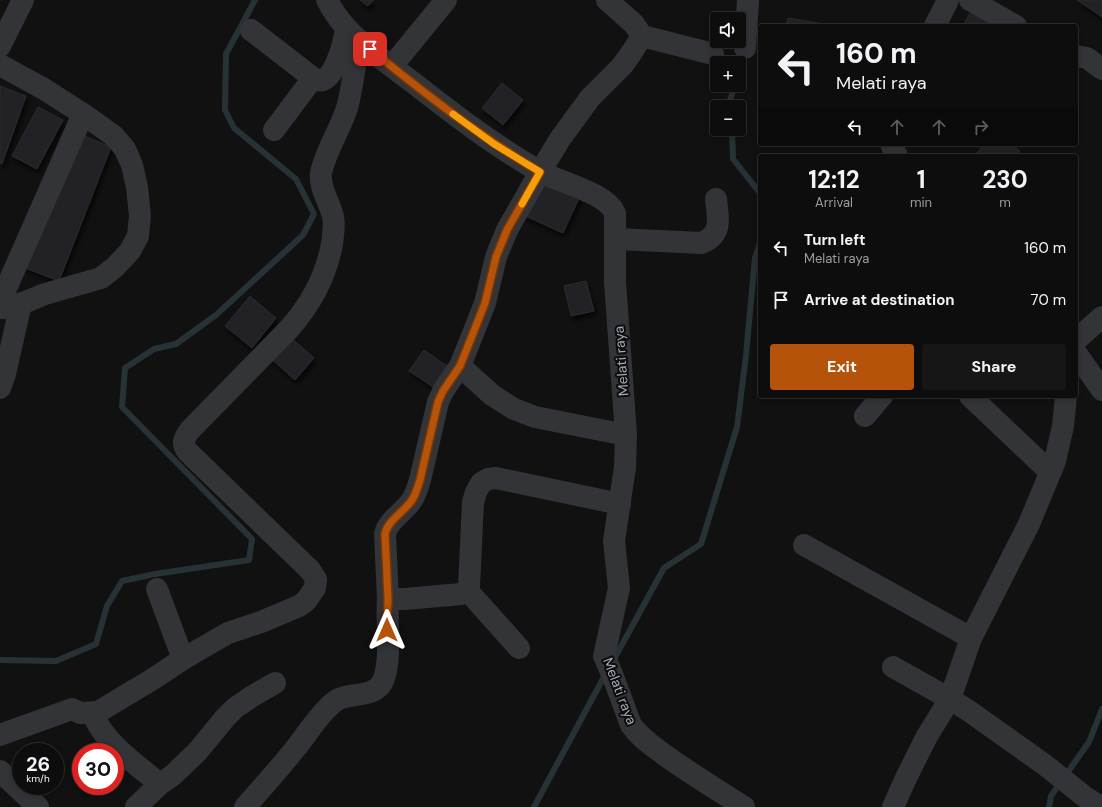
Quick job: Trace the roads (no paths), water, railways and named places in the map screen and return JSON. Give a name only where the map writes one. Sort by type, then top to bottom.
[{"type":"street","points":[[0,46],[23,0]]},
{"type":"street","name":"Melati raya","points":[[327,0],[331,9],[353,34],[462,121],[494,144],[540,172],[594,195],[608,202],[613,207],[615,213],[616,240],[615,282],[626,435],[620,504],[614,541],[620,588],[608,665],[631,725],[636,732],[644,740],[682,768],[744,807]]},
{"type":"street","points":[[392,66],[446,0]]},
{"type":"street","points":[[607,0],[634,24],[642,36],[713,54]]},
{"type":"street","points":[[746,32],[748,0]]},
{"type":"street","points":[[936,24],[948,0]]},
{"type":"street","points":[[970,0],[1012,24]]},
{"type":"street","points":[[252,30],[316,80],[322,80],[335,66],[341,50],[353,34]]},
{"type":"street","points":[[0,735],[72,710],[80,713],[98,712],[228,633],[299,606],[306,601],[315,588],[316,579],[310,570],[184,448],[183,442],[190,430],[302,314],[319,286],[330,255],[334,231],[334,218],[321,184],[322,168],[341,126],[347,107],[353,34]]},
{"type":"street","points":[[245,807],[296,748],[318,719],[336,700],[346,697],[359,696],[372,691],[382,683],[388,659],[386,528],[412,500],[420,480],[438,402],[443,391],[463,370],[485,303],[496,257],[507,230],[560,139],[590,98],[622,66],[642,36]]},
{"type":"street","points":[[1078,56],[1087,58],[1102,69]]},
{"type":"street","points":[[0,65],[44,89],[114,136],[125,149],[132,165],[137,187],[140,216],[138,236],[130,251],[116,267],[101,278],[11,303]]},
{"type":"street","points":[[274,130],[313,78]]},
{"type":"street","points":[[0,308],[11,308],[11,303],[83,114]]},
{"type":"street","points":[[616,240],[702,243],[713,236],[719,222],[716,199]]},
{"type":"street","points":[[0,388],[5,374],[11,303]]},
{"type":"street","points":[[1078,338],[1102,317]]},
{"type":"street","points":[[1078,356],[1102,390]]},
{"type":"street","points":[[463,370],[492,395],[521,412],[535,417],[626,435]]},
{"type":"street","points":[[865,416],[880,398]]},
{"type":"street","points":[[972,398],[1050,472]]},
{"type":"street","points":[[893,807],[923,743],[950,699],[972,638],[1029,524],[1055,461],[1063,426],[1066,398]]},
{"type":"street","points":[[388,599],[461,594],[470,587],[473,502],[477,487],[488,479],[496,478],[620,504]]},
{"type":"street","points":[[804,545],[972,638]]},
{"type":"street","points":[[157,589],[183,659]]},
{"type":"street","points":[[467,590],[519,648]]},
{"type":"street","points":[[893,667],[950,699],[1045,765],[1088,804]]},
{"type":"street","points":[[136,807],[197,752],[235,708],[275,683]]},
{"type":"street","points":[[93,713],[98,725],[110,741],[160,784]]},
{"type":"street","points":[[0,771],[38,807]]},
{"type":"waterway","points":[[0,660],[56,661],[96,644],[107,606],[122,581],[155,574],[249,560],[252,539],[122,407],[125,368],[154,349],[176,344],[216,315],[303,235],[314,214],[296,179],[234,128],[225,110],[226,54],[255,0]]},
{"type":"waterway","points":[[744,56],[746,51]]},
{"type":"waterway","points":[[730,100],[733,92]]},
{"type":"waterway","points":[[732,136],[733,159],[758,190]]},
{"type":"waterway","points":[[613,661],[664,568],[701,544],[737,427],[746,355],[755,258],[758,249]]},
{"type":"waterway","points":[[534,807],[606,673]]},
{"type":"waterway","points":[[1049,807],[1051,796],[1089,742],[1102,709]]}]
